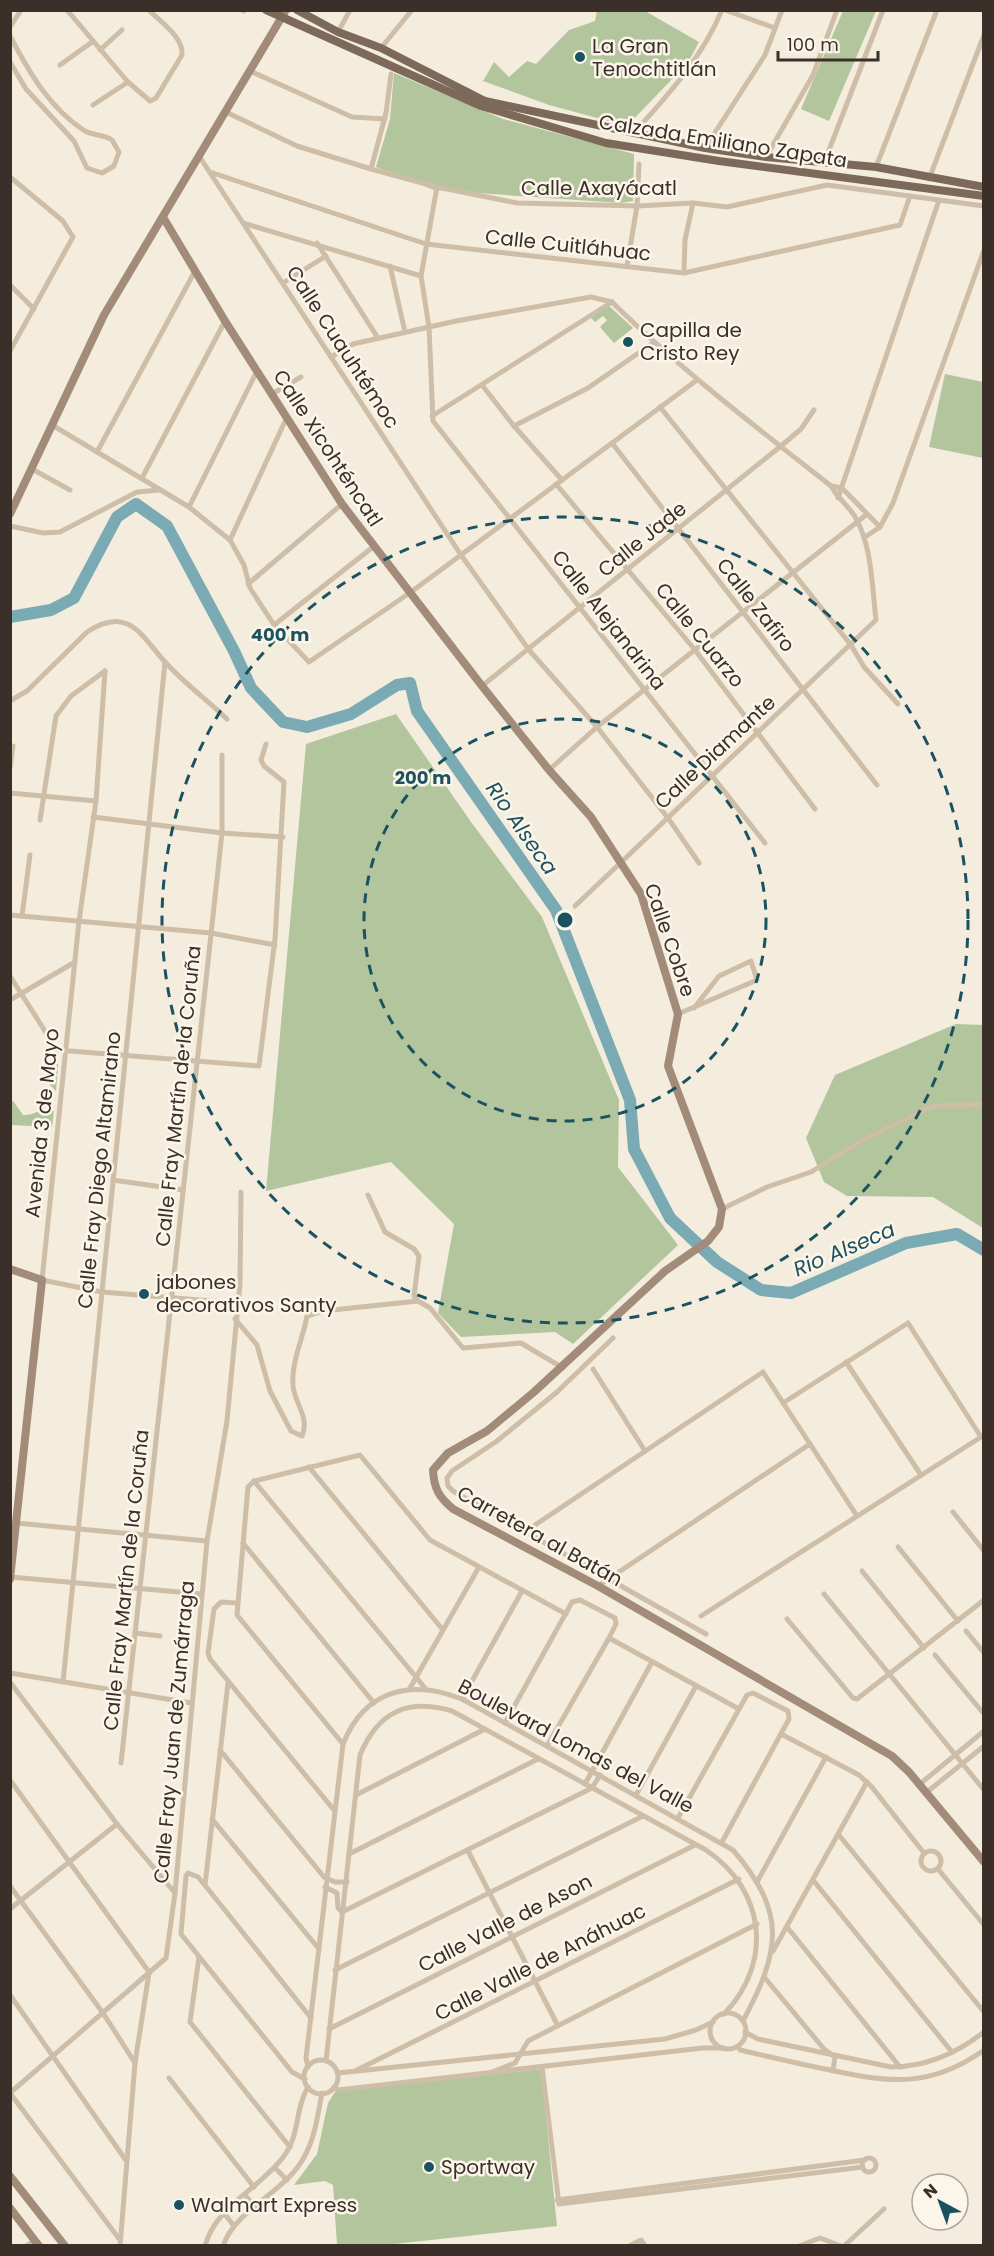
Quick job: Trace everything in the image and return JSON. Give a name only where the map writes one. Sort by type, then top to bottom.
[{"type":"main road","name":"Calzada Emiliano Zapata","points":[[266,10],[284,15],[481,106],[606,142],[719,161],[984,196]]},
{"type":"main road","name":"Calzada Emiliano Zapata","points":[[297,10],[338,32],[381,48],[484,101],[705,148],[766,158],[876,167],[983,187]]},
{"type":"street","points":[[10,27],[21,10]]},
{"type":"street","points":[[67,10],[128,82],[150,101],[156,98],[182,55],[182,48],[178,40],[149,10]]},
{"type":"street","points":[[338,32],[350,10]]},
{"type":"street","points":[[381,48],[412,10]]},
{"type":"street","points":[[634,133],[674,88],[709,41],[724,10],[775,28]]},
{"type":"street","points":[[705,148],[765,55],[782,10]]},
{"type":"street","points":[[766,158],[813,75],[837,10]]},
{"type":"street","points":[[824,163],[883,10]]},
{"type":"street","points":[[876,167],[937,10]]},
{"type":"street","points":[[10,514],[104,315],[284,15]]},
{"type":"street","points":[[100,50],[122,30]]},
{"type":"street","points":[[929,178],[984,35]]},
{"type":"street","points":[[10,36],[34,81],[54,103],[85,131],[112,140],[118,152],[114,166],[102,173],[87,168],[74,141],[26,89],[10,62]]},
{"type":"street","points":[[60,64],[92,42]]},
{"type":"street","points":[[250,71],[352,117],[385,119]]},
{"type":"street","points":[[371,169],[385,119],[391,74]]},
{"type":"street","points":[[93,105],[128,82]]},
{"type":"street","name":"Calle Axayácatl","points":[[226,112],[297,146],[437,188],[517,203],[637,206],[693,203],[727,207],[827,185],[984,206]]},
{"type":"street","name":"Calle Cuauhtémoc","points":[[200,156],[461,555],[529,650],[597,727],[668,818],[699,863]]},
{"type":"street","points":[[627,266],[637,206],[639,164]]},
{"type":"street","name":"Calle Cuitláhuac","points":[[209,171],[426,244],[684,273],[900,225],[910,196]]},
{"type":"street","points":[[10,177],[63,221],[73,237],[10,351]]},
{"type":"street","points":[[432,416],[429,327],[422,276],[437,188]]},
{"type":"street","points":[[838,498],[939,200]]},
{"type":"street","points":[[684,273],[685,240],[693,203]]},
{"type":"street","name":"Calle Xicohténcatl","points":[[163,218],[225,321],[342,504],[482,686]]},
{"type":"street","points":[[243,223],[317,243],[422,276]]},
{"type":"street","points":[[317,243],[378,338]]},
{"type":"street","points":[[331,357],[352,344],[429,327],[591,297],[612,302],[697,380],[831,486],[857,521],[865,537],[880,527],[894,503],[984,250]]},
{"type":"street","points":[[283,283],[326,256]]},
{"type":"street","points":[[390,266],[405,332]]},
{"type":"street","points":[[97,452],[195,271]]},
{"type":"street","points":[[10,285],[34,309]]},
{"type":"street","points":[[432,416],[612,302]]},
{"type":"street","points":[[141,478],[225,321]]},
{"type":"street","points":[[514,426],[588,388],[653,342]]},
{"type":"street","points":[[189,507],[257,371]]},
{"type":"street","points":[[272,394],[301,377]]},
{"type":"street","points":[[52,424],[189,507],[230,540],[244,565],[248,584],[274,625],[306,660],[312,662],[411,592],[697,380]]},
{"type":"street","points":[[482,384],[514,426],[562,480]]},
{"type":"street","points":[[660,407],[851,645],[864,667],[898,704]]},
{"type":"street","name":"Calle Jade","points":[[482,686],[781,446],[801,429],[814,410]]},
{"type":"street","name":"Calle Alejandrina","points":[[432,416],[435,425],[765,843]]},
{"type":"street","points":[[230,540],[287,417]]},
{"type":"street","name":"Calle Zafiro","points":[[612,443],[877,785]]},
{"type":"street","points":[[32,469],[70,490]]},
{"type":"street","name":"Calle Cuarzo","points":[[556,484],[695,650],[815,809]]},
{"type":"street","points":[[831,486],[842,488],[880,527]]},
{"type":"street","points":[[10,526],[43,533],[60,532],[137,492],[160,490]]},
{"type":"street","points":[[248,584],[342,504]]},
{"type":"street","points":[[549,770],[597,727],[866,515]]},
{"type":"street","name":"Calle Diamante","points":[[574,906],[876,620],[865,537]]},
{"type":"street","points":[[274,625],[374,546]]},
{"type":"street","points":[[10,701],[27,692],[87,632],[98,624],[124,622],[139,629],[165,662],[227,719]]},
{"type":"street","name":"Calle Fray Diego Altamirano","points":[[63,1682],[165,662]]},
{"type":"street","name":"Avenida 3 de Mayo","points":[[11,1578],[79,921],[96,801],[105,671],[71,696],[56,716],[44,794]]},
{"type":"street","name":"Calle Cobre","points":[[482,686],[549,770],[591,817],[641,894],[678,1014],[668,1066],[722,1209]]},
{"type":"street","points":[[10,976],[57,1050],[259,1066],[275,945],[283,837],[284,782],[264,766],[261,760],[266,744]]},
{"type":"street","points":[[10,768],[13,746]]},
{"type":"street","name":"Calle Fray Martín de la Coruña","points":[[121,1763],[222,833],[222,754]]},
{"type":"street","points":[[10,793],[44,794],[96,801]]},
{"type":"street","points":[[40,820],[44,794]]},
{"type":"street","points":[[93,817],[149,822],[222,833],[283,837]]},
{"type":"street","points":[[22,916],[30,855]]},
{"type":"street","points":[[10,915],[211,933],[275,945]]},
{"type":"street","points":[[678,1014],[694,1008],[756,980],[750,961],[719,976],[694,1008]]},
{"type":"street","points":[[10,1000],[75,962]]},
{"type":"street","points":[[722,1209],[767,1187],[810,1172],[861,1141],[933,1106],[984,1104]]},
{"type":"street","points":[[113,1180],[183,1190]]},
{"type":"street","name":"Calle Fray Juan de Zumárraga","points":[[10,2093],[166,1958],[175,1893],[207,1541],[227,1421],[236,1303],[240,1284],[241,1192]]},
{"type":"street","points":[[368,1195],[385,1232],[414,1249],[419,1256],[414,1296],[430,1308],[463,1348],[521,1343],[563,1368]]},
{"type":"street","name":"Carretera al Batán","points":[[722,1209],[719,1227],[708,1241],[666,1271],[563,1368],[487,1431],[448,1453],[433,1470],[434,1487],[440,1498],[453,1509],[598,1586],[879,1747],[892,1756],[920,1784],[984,1862]]},
{"type":"street","points":[[10,1269],[42,1280],[102,1292],[236,1303]]},
{"type":"street","points":[[235,1319],[257,1345],[270,1391],[291,1431],[302,1436],[306,1427],[293,1387],[294,1362],[302,1344],[307,1316],[323,1311],[418,1301]]},
{"type":"street","points":[[701,1616],[981,1437],[908,1323],[783,1403]]},
{"type":"street","points":[[613,1338],[557,1392],[498,1440],[452,1471],[447,1478],[453,1491],[706,1634]]},
{"type":"street","points":[[579,1353],[586,1364]]},
{"type":"street","points":[[846,1362],[921,1475]]},
{"type":"street","points":[[593,1369],[645,1451]]},
{"type":"street","points":[[535,1525],[763,1372],[857,1516]]},
{"type":"street","points":[[598,1586],[810,1444]]},
{"type":"street","points":[[343,1744],[236,1612],[248,1487],[254,1481],[360,1455],[430,1540],[566,1614]]},
{"type":"street","points":[[309,1467],[443,1630]]},
{"type":"street","points":[[254,1481],[425,1688]]},
{"type":"street","points":[[953,1512],[984,1551]]},
{"type":"street","points":[[16,1523],[207,1541]]},
{"type":"street","points":[[243,1543],[374,1703]]},
{"type":"street","points":[[898,1547],[958,1621]]},
{"type":"street","points":[[410,1688],[479,1568]]},
{"type":"street","points":[[862,1571],[924,1648]]},
{"type":"street","points":[[11,1578],[201,1594]]},
{"type":"street","points":[[462,1699],[522,1591]]},
{"type":"street","points":[[824,1594],[984,1790]]},
{"type":"street","points":[[505,1723],[576,1599],[615,1618],[616,1624],[609,1638],[547,1746]]},
{"type":"street","points":[[787,1618],[853,1698],[857,1699],[984,1600]]},
{"type":"street","points":[[237,1603],[221,1602],[214,1609],[208,1653],[228,1683],[334,1810]]},
{"type":"street","points":[[966,1631],[984,1653]]},
{"type":"street","points":[[135,1633],[160,1636]]},
{"type":"street","points":[[609,1638],[739,1709]]},
{"type":"street","points":[[935,1655],[984,1714]]},
{"type":"street","points":[[585,1784],[652,1662]]},
{"type":"street","points":[[10,1673],[191,1703]]},
{"type":"street","points":[[10,1682],[117,1824],[175,1893]]},
{"type":"street","points":[[205,1886],[228,1683]]},
{"type":"street","points":[[636,1795],[696,1686]]},
{"type":"street","name":"Boulevard Lomas del Valle","points":[[325,1889],[343,1744],[351,1727],[374,1703],[410,1688],[425,1688],[462,1699],[733,1850],[757,1882],[768,1909],[772,1953],[765,1978],[743,2021]]},
{"type":"street","points":[[678,1818],[747,1695],[753,1693],[788,1712],[789,1719],[722,1842]]},
{"type":"street","name":"Boulevard Lomas del Valle","points":[[326,2061],[360,1755],[366,1740],[386,1717],[398,1710],[434,1706],[452,1711],[716,1857],[739,1879],[757,1924],[751,1973],[724,2014]]},
{"type":"street","points":[[356,1795],[485,1729]]},
{"type":"street","points":[[920,1784],[984,1731]]},
{"type":"street","points":[[781,1734],[826,1757],[867,1782],[924,1853]]},
{"type":"street","points":[[927,1792],[984,1746]]},
{"type":"street","points":[[220,1750],[325,1878],[347,1882]]},
{"type":"street","points":[[757,1882],[826,1757]]},
{"type":"street","points":[[349,1854],[538,1759]]},
{"type":"street","points":[[308,2067],[316,2061],[326,2061],[334,2067],[338,2073],[334,2087],[322,2093],[308,2087],[305,2079],[325,1889],[337,1893],[338,1908],[342,1912],[592,1788],[600,1775]]},
{"type":"street","points":[[10,1780],[149,1972],[135,2063],[125,2159],[120,2243]]},
{"type":"street","points":[[772,1953],[867,1782]]},
{"type":"street","points":[[335,1970],[643,1816]]},
{"type":"street","points":[[212,1819],[319,1949]]},
{"type":"street","points":[[10,1909],[117,1824]]},
{"type":"street","points":[[838,1834],[984,2012]]},
{"type":"street","name":"Calle Valle de Ason","points":[[329,2029],[695,1845]]},
{"type":"street","points":[[468,1851],[558,2026]]},
{"type":"street","points":[[931,1851],[940,1856],[941,1863],[938,1869],[932,1872],[923,1868],[921,1862],[924,1853],[931,1851]]},
{"type":"street","points":[[938,1869],[984,1925]]},
{"type":"street","points":[[305,2079],[292,2072],[199,1957],[179,1928],[188,1873],[198,1877],[311,2018]]},
{"type":"street","name":"Calle Valle de Anáhuac","points":[[355,2071],[739,1879]]},
{"type":"street","points":[[813,1880],[952,2052]]},
{"type":"street","points":[[10,1886],[103,2013],[135,2063]]},
{"type":"street","points":[[491,2073],[515,2062],[528,2041],[757,1924]]},
{"type":"street","points":[[787,1927],[900,2067]]},
{"type":"street","points":[[199,1957],[190,2022],[290,2147]]},
{"type":"street","points":[[765,1978],[825,2052],[823,2069]]},
{"type":"street","points":[[10,1995],[55,2056],[125,2159]]},
{"type":"street","points":[[338,2073],[665,2039],[696,2030],[724,2014],[732,2014],[743,2021],[745,2032],[738,2046]]},
{"type":"street","points":[[713,2022],[710,2034],[713,2041],[724,2048]]},
{"type":"street","points":[[745,2032],[758,2039],[825,2052],[835,2057],[873,2065],[900,2067],[926,2062],[952,2052],[984,2032]]},
{"type":"street","points":[[334,2087],[338,2090],[702,2048],[738,2046]]},
{"type":"street","points":[[738,2046],[741,2050],[875,2080],[917,2080],[950,2070],[984,2050]]},
{"type":"street","points":[[527,2053],[528,2068]]},
{"type":"street","points":[[833,2071],[835,2057]]},
{"type":"street","points":[[542,2067],[557,2200],[562,2205],[864,2164]]},
{"type":"street","points":[[169,2078],[254,2187]]},
{"type":"street","points":[[205,2246],[210,2230],[224,2213],[274,2168],[290,2147],[298,2129],[304,2093],[308,2087]]},
{"type":"street","points":[[10,2093],[120,2243]]},
{"type":"street","points":[[223,2246],[234,2226],[287,2180],[298,2167],[312,2142],[322,2093]]},
{"type":"street","points":[[274,2168],[287,2180]]},
{"type":"street","points":[[10,2176],[65,2246]]},
{"type":"street","points":[[245,2195],[256,2208]]},
{"type":"street","points":[[10,2208],[37,2243],[26,2246]]},
{"type":"street","points":[[799,2246],[823,2238],[843,2246],[884,2209]]},
{"type":"street","points":[[224,2213],[234,2226]]},
{"type":"street","points":[[629,2246],[641,2240],[645,2246]]},
{"type":"green space","points":[[597,11],[645,11],[699,42],[683,72],[672,79],[627,126],[549,105],[483,81],[494,62],[509,77],[527,61],[536,64],[569,30],[595,21]]},
{"type":"green space","points":[[843,11],[876,11],[829,121],[801,109]]},
{"type":"green space","points":[[394,73],[503,119],[634,154],[633,201],[621,203],[434,190],[376,167],[390,119]]},
{"type":"green space","points":[[609,306],[633,328],[614,343],[600,327],[607,320],[603,316],[595,322],[591,318]]},
{"type":"green space","points":[[945,374],[983,382],[983,458],[929,447]]},
{"type":"green space","points":[[396,714],[471,822],[542,917],[619,1100],[618,1167],[678,1245],[573,1344],[555,1332],[461,1337],[438,1313],[454,1224],[391,1162],[266,1191],[306,744]]},
{"type":"green space","points":[[956,1024],[983,1025],[983,1228],[933,1197],[847,1196],[824,1182],[806,1138],[835,1075]]},
{"type":"green space","points":[[57,1062],[56,1091],[48,1083],[51,1069]]},
{"type":"green space","points":[[10,1101],[13,1101],[23,1115],[46,1109],[54,1111],[52,1127],[11,1125]]},
{"type":"green space","name":"Sportway","points":[[541,2069],[557,2226],[386,2245],[337,2245],[333,2185],[325,2181],[294,2185],[317,2154],[328,2103],[335,2092]]},
{"type":"waterway","name":"Rio Alseca","points":[[10,617],[51,610],[74,598],[117,517],[136,504],[167,526],[234,651],[251,688],[283,722],[307,727],[351,714],[397,685],[410,683],[417,711],[556,910],[630,1100],[634,1149],[670,1218],[717,1262],[761,1290],[791,1293],[906,1243],[957,1234],[984,1250]]},
{"type":"place","name":"La Gran Tenochtitlán","points":[[580,57]]},
{"type":"place","name":"Capilla de Cristo Rey","points":[[628,342]]},
{"type":"place","name":"jabones decorativos Santy","points":[[144,1294]]},
{"type":"place","name":"Sportway","points":[[429,2167]]},
{"type":"place","name":"Walmart Express","points":[[179,2205]]}]
